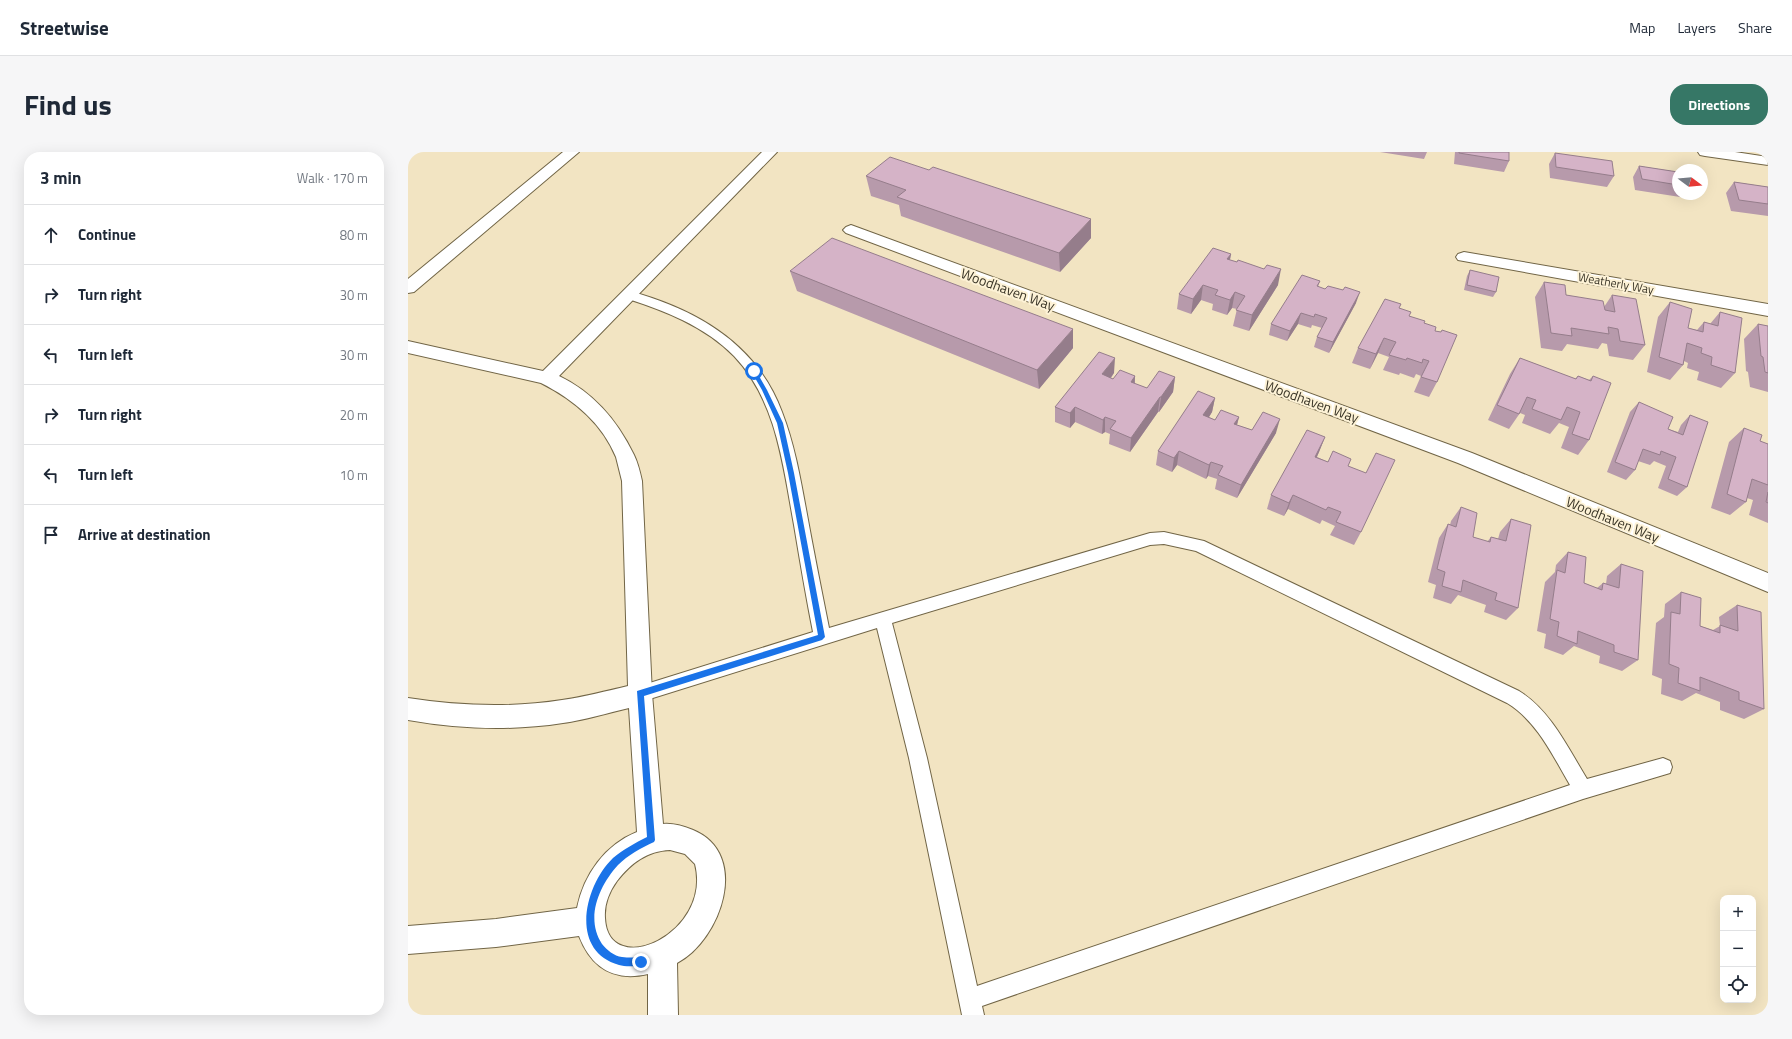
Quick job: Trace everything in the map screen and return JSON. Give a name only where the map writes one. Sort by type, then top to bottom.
[{"type":"street","points":[[408,288],[572,152]]},
{"type":"street","points":[[547,378],[770,152]]},
{"type":"street","points":[[1705,152],[1768,161]]},
{"type":"street","name":"Woodhaven Way","points":[[851,230],[1466,458],[1768,583]]},
{"type":"street","name":"Weatherly Way","points":[[1464,257],[1768,310]]},
{"type":"street","points":[[408,347],[508,368],[547,378],[567,388],[592,407],[625,456],[632,481],[640,694],[651,840]]},
{"type":"street","points":[[408,709],[431,713],[492,716],[555,713],[640,694]]},
{"type":"street","points":[[670,837],[687,840],[700,849],[710,863],[712,882],[708,902],[698,924],[682,942],[662,956],[641,962],[620,961],[604,953],[593,938],[590,920],[592,900],[601,880],[616,862],[627,853],[651,840],[670,837]]},
{"type":"street","points":[[408,940],[496,933],[590,920]]},
{"type":"street","points":[[662,956],[663,1015]]},
{"type":"lane","points":[[628,295],[656,304],[685,317],[715,334],[738,352],[754,371],[765,390],[780,423],[822,637]]},
{"type":"lane","points":[[640,694],[822,637],[1150,539],[1164,538],[1199,545],[1502,690],[1524,704],[1538,721],[1555,744],[1583,790]]},
{"type":"lane","points":[[883,619],[918,758],[972,1007],[1226,913],[1583,790],[1663,767]]},
{"type":"building","points":[[1509,152],[1509,161],[1459,153]]},
{"type":"building","points":[[1555,153],[1612,161],[1614,176],[1556,167]]},
{"type":"building","points":[[890,157],[929,170],[933,167],[1091,219],[1059,253],[897,197],[906,190],[866,176]]},
{"type":"building","points":[[1639,166],[1672,171],[1672,184],[1642,179]]},
{"type":"building","points":[[1734,182],[1768,187],[1768,204],[1739,200]]},
{"type":"building","points":[[832,238],[1073,329],[1037,370],[790,271]]},
{"type":"building","points":[[1213,248],[1231,254],[1227,259],[1237,262],[1238,260],[1264,269],[1267,265],[1281,269],[1252,315],[1236,310],[1245,296],[1235,292],[1230,300],[1215,295],[1218,290],[1203,285],[1193,299],[1179,294]]},
{"type":"building","points":[[1470,270],[1499,277],[1496,292],[1467,285]]},
{"type":"building","points":[[1302,275],[1320,281],[1317,286],[1325,289],[1328,286],[1343,290],[1345,287],[1360,292],[1333,342],[1317,337],[1327,318],[1315,314],[1314,317],[1301,313],[1290,331],[1271,324]]},
{"type":"building","points":[[1544,282],[1565,285],[1566,295],[1603,301],[1605,310],[1615,312],[1612,295],[1636,299],[1645,345],[1620,341],[1618,329],[1608,327],[1609,334],[1571,328],[1572,336],[1551,333]]},
{"type":"building","points":[[1385,299],[1401,304],[1399,308],[1411,312],[1409,316],[1425,321],[1424,323],[1436,327],[1435,331],[1441,332],[1442,330],[1457,335],[1437,382],[1421,377],[1429,361],[1423,359],[1422,363],[1407,358],[1406,360],[1389,355],[1396,342],[1384,338],[1376,354],[1358,348]]},
{"type":"building","points":[[1670,302],[1692,309],[1688,328],[1703,332],[1704,322],[1718,326],[1720,312],[1742,318],[1735,373],[1711,365],[1712,357],[1701,353],[1702,348],[1687,343],[1683,365],[1659,357]]},
{"type":"building","points":[[1758,324],[1768,326],[1768,373],[1765,372],[1763,357],[1761,356]]},
{"type":"building","points":[[1099,352],[1115,358],[1102,374],[1113,379],[1120,370],[1135,376],[1131,382],[1147,388],[1159,371],[1175,377],[1131,438],[1110,429],[1116,421],[1105,417],[1103,420],[1075,407],[1070,413],[1055,407]]},
{"type":"building","points":[[1520,358],[1576,379],[1578,376],[1591,381],[1593,376],[1611,383],[1589,440],[1572,434],[1580,412],[1567,407],[1561,420],[1532,409],[1536,400],[1527,397],[1519,414],[1497,405]]},
{"type":"building","points":[[1198,391],[1215,398],[1203,415],[1215,420],[1221,410],[1239,417],[1234,424],[1252,430],[1263,412],[1280,419],[1241,485],[1218,475],[1223,466],[1211,462],[1209,465],[1179,451],[1174,458],[1158,451]]},
{"type":"building","points":[[1639,402],[1673,417],[1668,429],[1683,435],[1690,415],[1708,422],[1687,487],[1668,479],[1676,457],[1661,451],[1660,455],[1643,449],[1635,470],[1615,462]]},
{"type":"building","points":[[1744,428],[1762,435],[1760,441],[1768,444],[1768,485],[1752,479],[1746,502],[1727,494]]},
{"type":"building","points":[[1307,430],[1325,437],[1315,457],[1328,462],[1333,451],[1351,459],[1348,466],[1366,473],[1376,453],[1395,460],[1361,532],[1336,522],[1341,512],[1328,507],[1326,510],[1293,495],[1289,503],[1271,495]]},
{"type":"building","points":[[1768,492],[1768,503],[1766,502]]},
{"type":"building","points":[[1461,507],[1477,513],[1473,537],[1490,542],[1491,537],[1506,541],[1511,519],[1531,525],[1518,608],[1495,600],[1497,593],[1463,580],[1461,592],[1442,586],[1445,572],[1437,569],[1448,524],[1456,527]]},
{"type":"building","points":[[1568,552],[1586,557],[1584,583],[1602,590],[1603,583],[1619,588],[1621,564],[1643,571],[1638,660],[1614,652],[1614,645],[1578,631],[1577,644],[1557,636],[1559,622],[1550,619],[1557,570],[1565,573]]},
{"type":"building","points":[[1681,592],[1701,598],[1700,626],[1720,633],[1720,625],[1738,631],[1737,605],[1761,612],[1764,709],[1739,700],[1739,692],[1700,677],[1700,691],[1678,683],[1679,668],[1669,664],[1671,612],[1680,614]]},
{"type":"route","points":[[641,962],[620,961],[604,953],[593,938],[590,920],[592,900],[601,880],[616,862],[632,848],[651,840],[640,694],[822,637],[780,423],[765,390],[754,371]]}]
